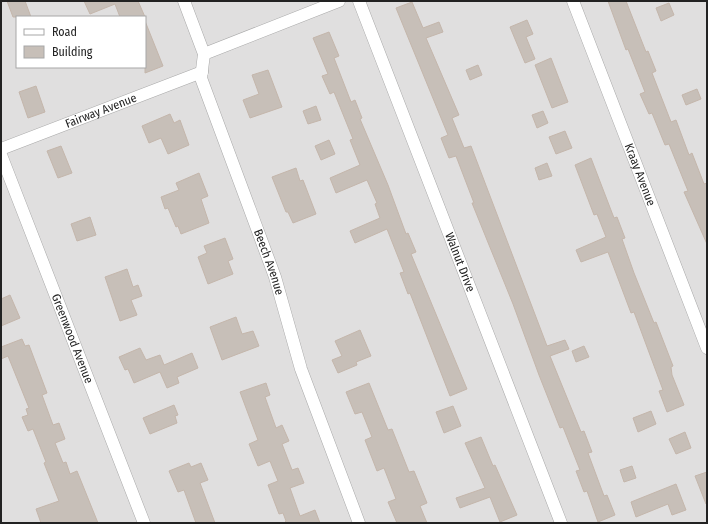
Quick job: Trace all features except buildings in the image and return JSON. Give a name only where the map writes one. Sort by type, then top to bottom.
[{"type":"street","name":"Beech Avenue","points":[[184,1],[204,54],[201,78],[275,276],[302,369],[359,523]]},
{"type":"street","points":[[204,54],[339,1]]},
{"type":"street","name":"Walnut Drive","points":[[359,1],[561,523]]},
{"type":"street","name":"Kraay Avenue","points":[[573,1],[707,348]]},
{"type":"street","name":"Fairway Avenue","points":[[1,149],[202,72]]},
{"type":"street","name":"Greenwood Avenue","points":[[1,155],[144,523]]},
{"type":"shaded area","points":[[1,1],[707,1],[707,523],[1,523]]}]
